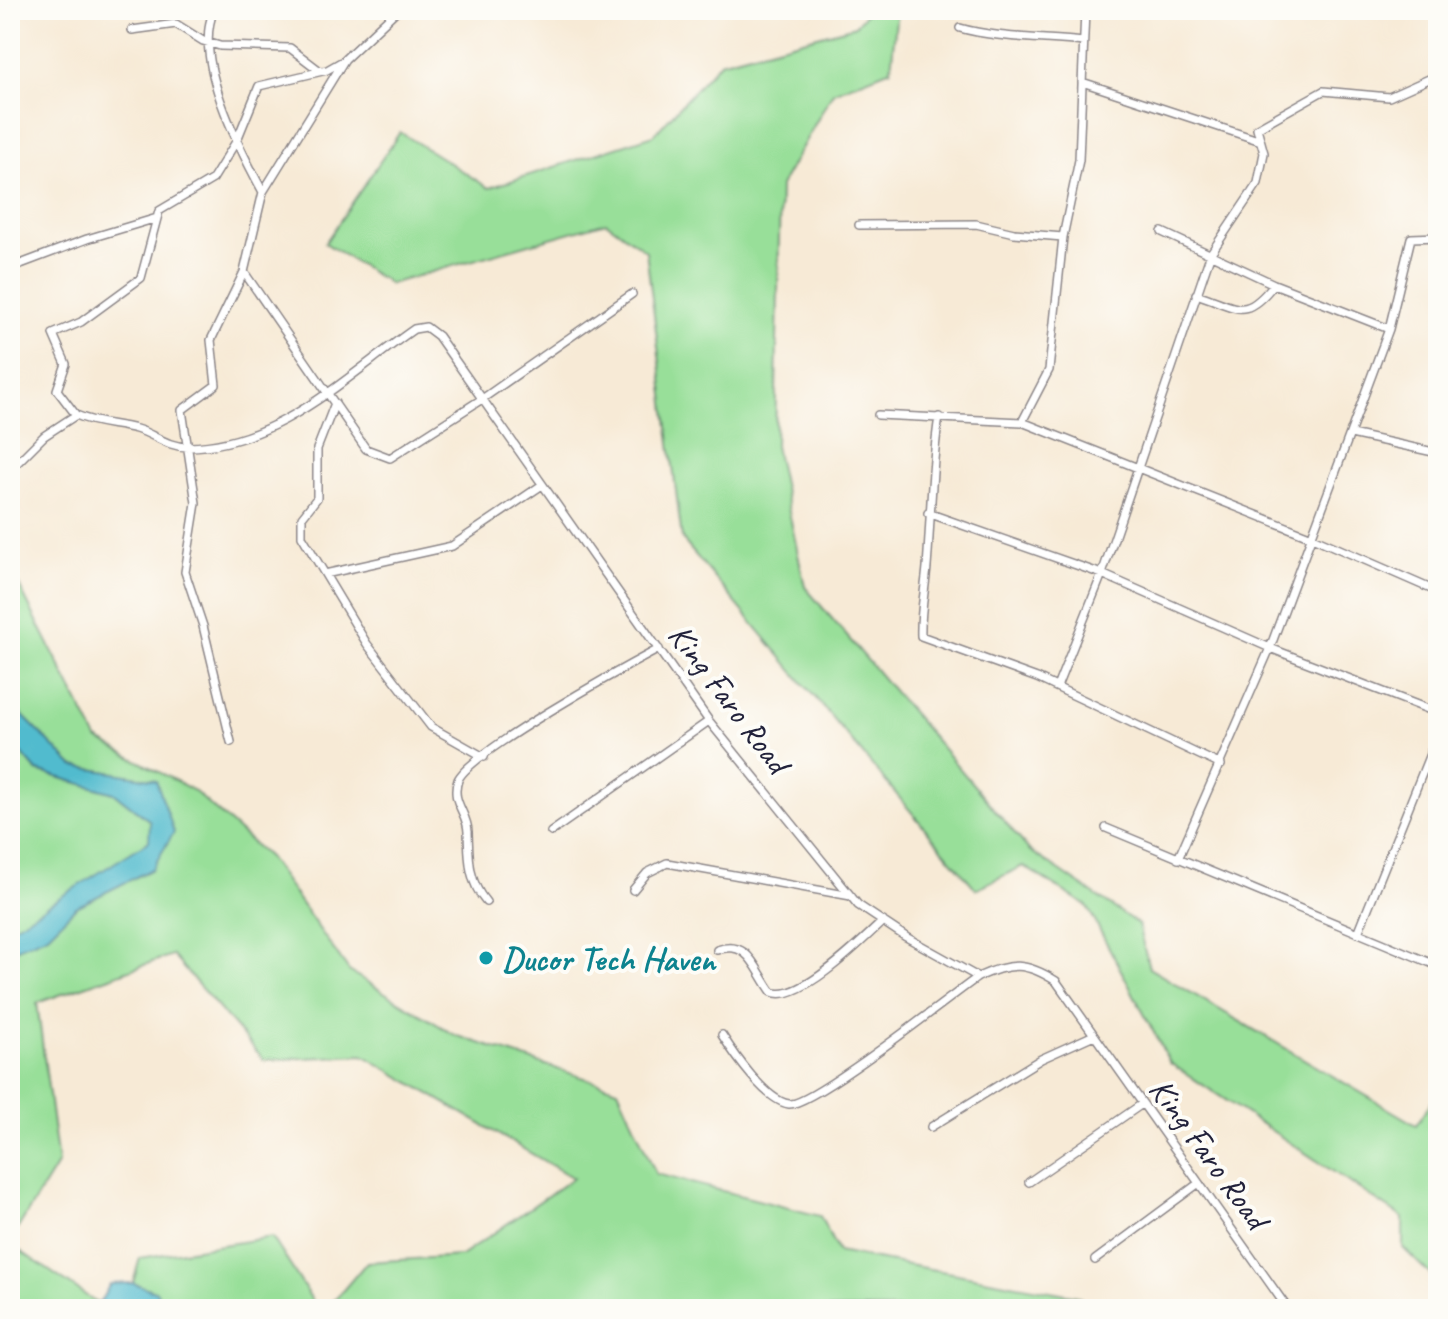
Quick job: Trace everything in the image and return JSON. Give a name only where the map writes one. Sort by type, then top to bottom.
[{"type":"street","points":[[214,10],[209,21],[212,72],[237,140],[263,192]]},
{"type":"street","points":[[231,742],[203,626],[185,572],[196,503],[182,410],[216,385],[211,340],[244,272],[263,192],[345,59],[397,10]]},
{"type":"street","points":[[1022,422],[1049,370],[1063,237],[1079,160],[1085,10]]},
{"type":"street","points":[[132,30],[176,24],[209,43],[259,49],[290,48],[320,71]]},
{"type":"street","points":[[960,28],[980,34],[1006,33],[1083,42]]},
{"type":"street","points":[[10,470],[44,436],[76,415],[57,390],[66,364],[53,334],[81,322],[141,278],[159,211],[213,179],[237,140],[259,86],[320,71],[345,59]]},
{"type":"street","points":[[1057,687],[1102,574],[1211,253],[1258,183],[1264,153],[1257,128],[1323,91],[1389,97],[1438,75]]},
{"type":"street","points":[[1082,82],[1258,140]]},
{"type":"street","points":[[10,268],[87,239],[157,218]]},
{"type":"street","points":[[859,225],[976,224],[1014,233],[1063,237]]},
{"type":"street","points":[[1162,232],[1274,284],[1389,329]]},
{"type":"street","points":[[1178,859],[1270,648],[1351,434],[1389,329],[1411,238],[1438,237]]},
{"type":"street","points":[[244,272],[366,449],[390,458],[482,399],[632,294]]},
{"type":"street","points":[[1196,294],[1247,310],[1256,307],[1274,284]]},
{"type":"street","name":"King Faro Road","points":[[76,415],[98,425],[136,429],[159,442],[188,447],[248,435],[295,416],[414,329],[426,327],[438,336],[709,721],[851,896],[883,921],[978,977],[1009,966],[1032,965],[1056,981],[1288,1309]]},
{"type":"street","points":[[335,403],[317,449],[317,498],[302,517],[302,536],[367,644],[431,727],[484,757]]},
{"type":"street","points":[[878,415],[1022,422],[1312,537],[1438,592]]},
{"type":"street","points":[[939,417],[928,513],[921,636],[927,641],[965,650],[1057,687],[1221,765]]},
{"type":"street","points":[[1351,434],[1438,453]]},
{"type":"street","points":[[325,574],[452,546],[542,485]]},
{"type":"street","points":[[928,513],[1102,574],[1270,648],[1438,713]]},
{"type":"street","points":[[486,902],[474,887],[468,825],[456,803],[458,780],[470,763],[484,757],[576,693],[659,649]]},
{"type":"street","points":[[551,832],[709,721]]},
{"type":"street","points":[[1358,933],[1438,734]]},
{"type":"street","points":[[1106,828],[1438,966]]},
{"type":"street","points":[[633,890],[647,873],[667,863],[851,896]]},
{"type":"street","points":[[717,950],[732,945],[743,949],[772,992],[779,995],[790,993],[844,958],[883,921]]},
{"type":"street","points":[[722,1035],[744,1068],[776,1097],[787,1104],[797,1104],[845,1075],[978,977]]},
{"type":"street","points":[[931,1127],[1041,1059],[1094,1035]]},
{"type":"street","points":[[1029,1182],[1142,1104]]},
{"type":"street","points":[[1095,1260],[1199,1183]]},
{"type":"green space","points":[[869,10],[897,10],[891,69],[833,92],[780,186],[775,446],[805,587],[1029,850],[1138,924],[1149,968],[1416,1125],[1438,1092],[1438,1282],[1403,1248],[1403,1218],[1170,1063],[1087,906],[1023,866],[976,889],[682,539],[646,251],[606,222],[390,284],[325,243],[400,132],[489,188],[654,135],[720,62],[855,26]]},
{"type":"green space","points":[[10,568],[97,739],[193,790],[268,857],[349,971],[455,1035],[618,1089],[656,1174],[820,1216],[838,1252],[1077,1296],[1096,1309],[327,1309],[367,1262],[461,1256],[573,1178],[363,1055],[264,1060],[172,955],[37,1003],[58,1163],[10,1241],[10,951],[48,935],[76,907],[152,869],[156,780],[73,766],[10,703]]},
{"type":"green space","points":[[10,740],[37,771],[114,793],[150,821],[150,841],[10,929]]},
{"type":"green space","points":[[272,1237],[318,1309],[161,1309],[157,1292],[133,1283],[140,1258]]},
{"type":"green space","points":[[10,1244],[97,1303],[96,1309],[10,1309]]},
{"type":"water","points":[[10,703],[73,766],[156,780],[174,832],[152,869],[76,907],[48,935],[10,951],[10,929],[149,841],[150,821],[114,793],[37,771],[10,740]]},
{"type":"water","points":[[133,1283],[157,1292],[161,1309],[143,1309],[142,1304],[134,1303],[126,1309],[96,1309],[110,1284]]},
{"type":"place","name":"Ducor Tech Haven","points":[[486,958]]}]
